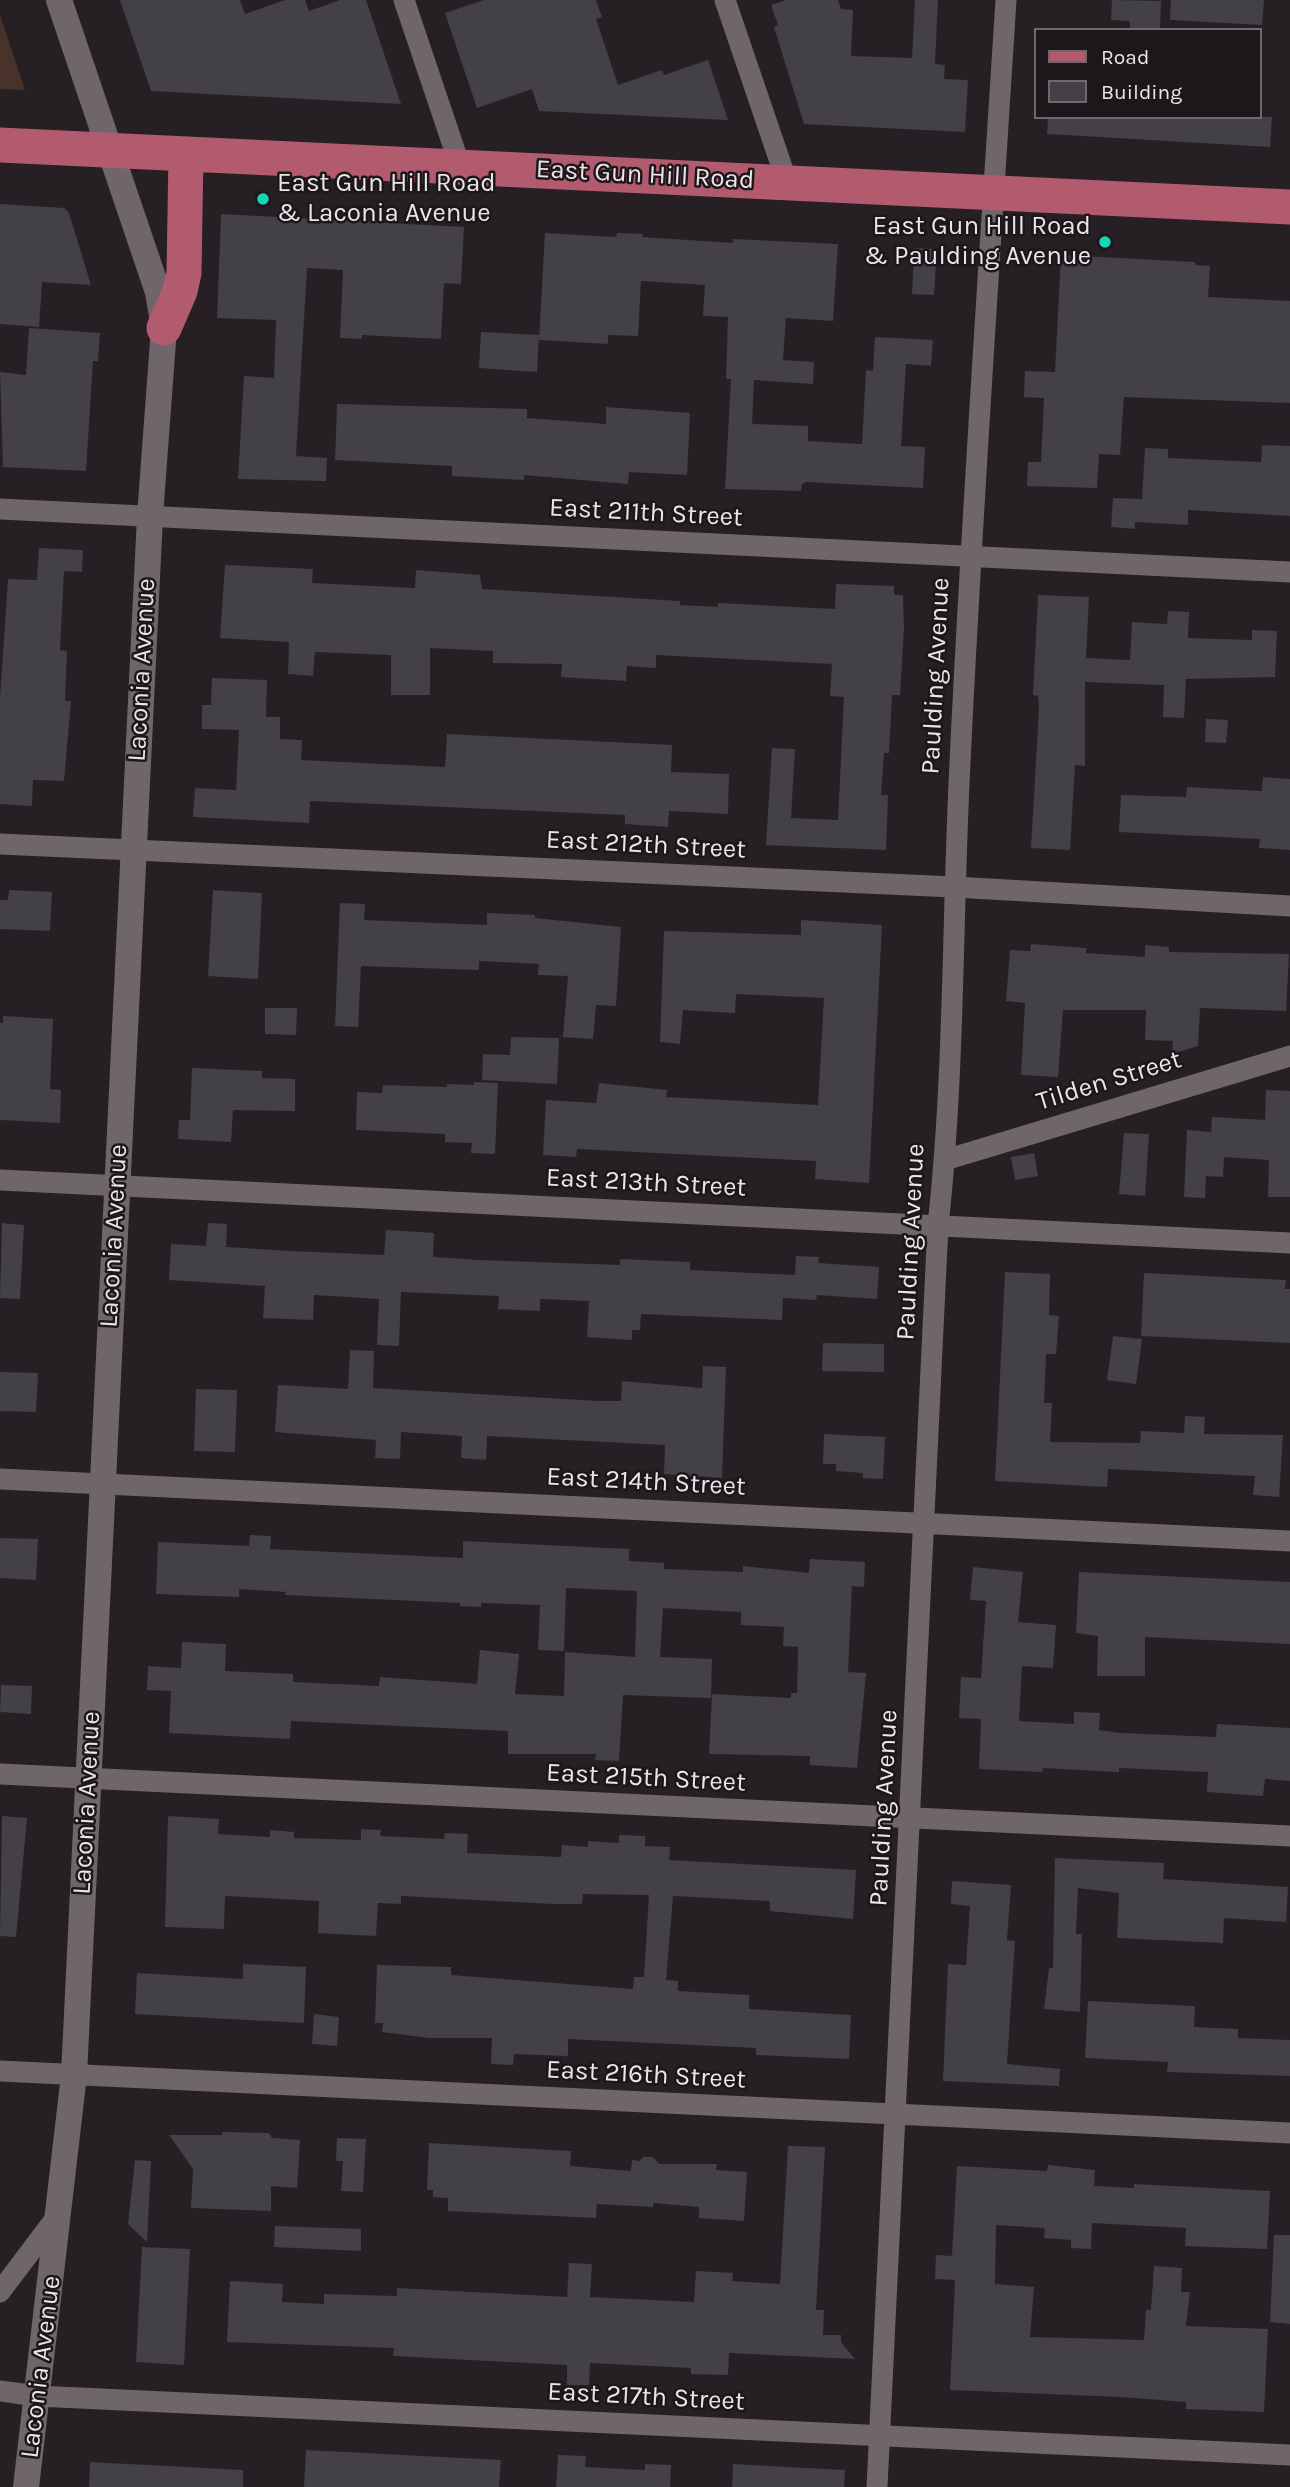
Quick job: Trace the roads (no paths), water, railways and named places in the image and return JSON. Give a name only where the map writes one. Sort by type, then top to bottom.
[{"type":"main road","name":"East Gun Hill Road","points":[[0,145],[1290,207]]},
{"type":"main road","points":[[164,328],[180,291],[184,273],[186,154]]},
{"type":"street","name":"Laconia Avenue","points":[[26,2487],[74,2075],[150,516],[164,328],[158,292],[59,0]]},
{"type":"street","points":[[404,0],[460,166]]},
{"type":"street","points":[[725,0],[787,182]]},
{"type":"street","name":"Paulding Avenue","points":[[877,2487],[926,1523],[938,1225],[945,1160],[954,887],[970,556],[1006,0]]},
{"type":"street","name":"East 211th Street","points":[[0,509],[1290,572]]},
{"type":"street","name":"East 212th Street","points":[[0,844],[954,887],[1290,906]]},
{"type":"street","name":"Tilden Street","points":[[945,1160],[1290,1056]]},
{"type":"street","name":"East 213th Street","points":[[0,1180],[1290,1243]]},
{"type":"street","name":"East 214th Street","points":[[0,1479],[1290,1541]]},
{"type":"street","name":"East 215th Street","points":[[0,1774],[1290,1836]]},
{"type":"street","name":"East 216th Street","points":[[0,2071],[1290,2133]]},
{"type":"street","points":[[0,2292],[59,2213]]},
{"type":"street","name":"East 217th Street","points":[[0,2391],[37,2396],[1290,2455]]},
{"type":"place","name":"East Gun Hill Road & Laconia Avenue","points":[[263,199]]},
{"type":"place","name":"East Gun Hill Road & Paulding Avenue","points":[[1105,242]]}]
